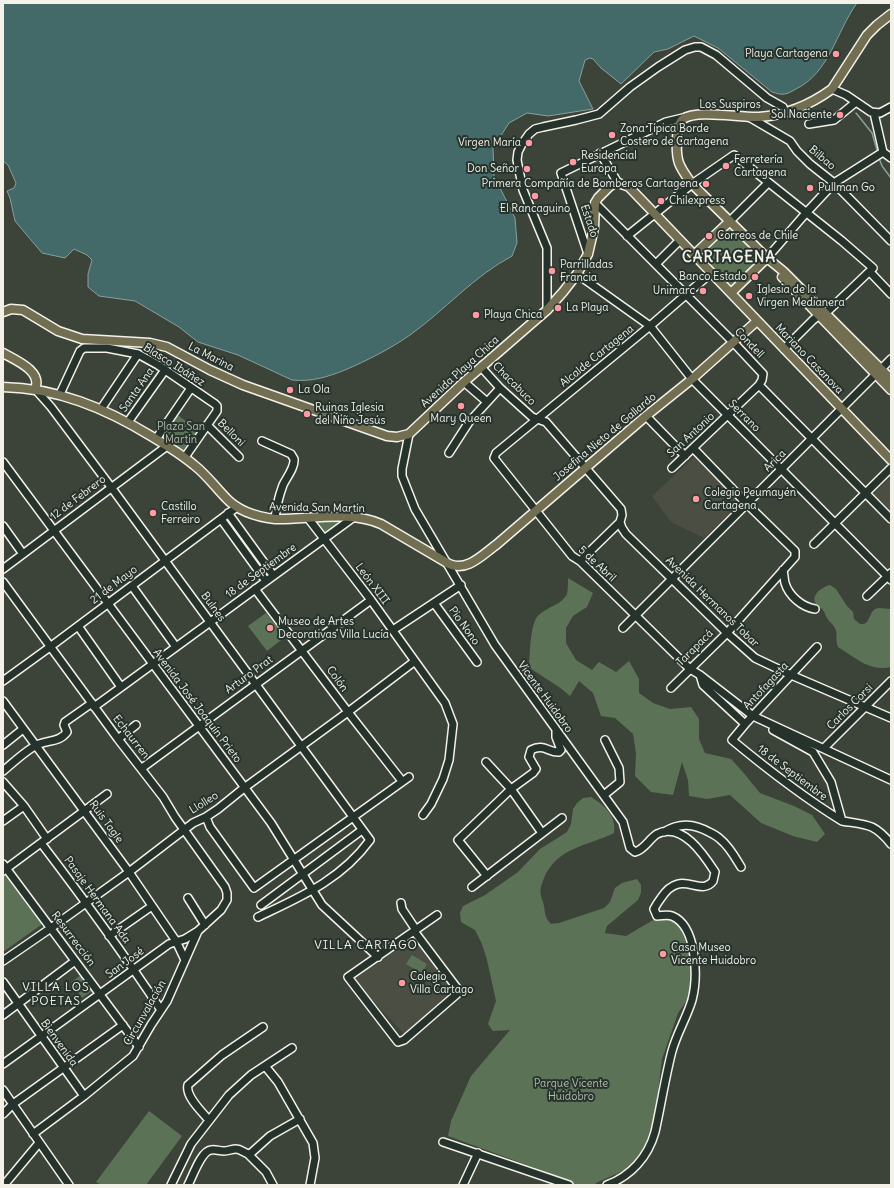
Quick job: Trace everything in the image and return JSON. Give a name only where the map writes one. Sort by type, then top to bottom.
[{"type":"main road","name":"Los Suspiros","points":[[689,117],[707,114],[749,117],[767,116],[785,113],[810,103],[832,89],[867,35],[891,14]]},
{"type":"main road","points":[[689,117],[683,119],[679,125],[678,162],[692,184],[767,258],[778,274],[822,314],[879,372],[891,390]]},
{"type":"main road","points":[[595,203],[608,188],[618,183]]},
{"type":"main road","name":"Mariano Casanova","points":[[618,183],[629,187],[891,460]]},
{"type":"main road","name":"Avenida Playa Chica","points":[[410,434],[464,382],[547,310],[577,274],[588,254],[594,228],[595,203]]},
{"type":"main road","points":[[694,255],[730,221]]},
{"type":"main road","points":[[731,293],[767,258]]},
{"type":"main road","name":"La Marina","points":[[3,312],[15,308],[23,310],[58,331],[82,338],[161,345],[172,349],[222,376],[258,391],[387,436],[397,437],[410,434]]},
{"type":"main road","name":"Josefina Nieto de Gallardo","points":[[465,566],[475,561],[496,545],[757,321]]},
{"type":"main road","points":[[3,353],[33,372],[37,380],[35,389]]},
{"type":"main road","points":[[879,372],[891,379]]},
{"type":"main road","name":"Avenida San Martín","points":[[3,387],[35,389],[78,399],[128,422],[185,457],[204,472],[226,498],[237,507],[258,516],[275,519],[354,517],[371,520],[381,524],[453,565],[465,566]]},
{"type":"street","points":[[547,310],[547,248],[523,190],[517,160],[518,152],[529,134],[535,129],[599,114],[658,67],[685,50],[695,47],[701,47],[716,55],[767,98],[783,107],[785,113]]},
{"type":"street","points":[[832,89],[846,95],[874,113],[880,113],[891,107]]},
{"type":"street","points":[[809,124],[834,120],[856,102]]},
{"type":"street","points":[[874,113],[883,152],[891,158]]},
{"type":"street","name":"Los Suspiros","points":[[561,173],[666,122],[689,117]]},
{"type":"street","name":"Bilbao","points":[[749,117],[785,138],[810,164],[834,183],[891,241]]},
{"type":"street","points":[[767,258],[834,183],[883,152]]},
{"type":"street","points":[[600,153],[618,183]]},
{"type":"street","points":[[627,236],[692,184],[734,155],[842,241],[872,270],[891,294]]},
{"type":"street","name":"Estado","points":[[561,173],[588,254]]},
{"type":"street","points":[[730,221],[768,183]]},
{"type":"street","name":"Condell","points":[[595,203],[687,294],[762,372],[763,377],[759,385]]},
{"type":"street","points":[[656,264],[680,240]]},
{"type":"street","points":[[784,349],[872,270]]},
{"type":"street","name":"Alcalde Cartagena","points":[[495,456],[711,273]]},
{"type":"street","name":"Serrano","points":[[577,274],[650,326],[692,378],[835,523],[890,576]]},
{"type":"street","name":"Blasco Ibáñez","points":[[60,394],[80,351],[84,348],[107,348],[138,354],[217,406],[216,411],[185,457]]},
{"type":"street","points":[[101,409],[138,354]]},
{"type":"street","name":"Arica","points":[[623,628],[891,359]]},
{"type":"street","name":"Chacabuco","points":[[481,367],[500,388],[532,417],[546,422],[621,509],[622,515],[620,522]]},
{"type":"street","name":"Santa Ana","points":[[128,422],[164,370]]},
{"type":"street","points":[[464,382],[487,402]]},
{"type":"street","points":[[759,385],[891,518]]},
{"type":"street","name":"San Antonio","points":[[672,468],[694,449],[759,385]]},
{"type":"street","points":[[156,439],[191,388]]},
{"type":"street","points":[[449,452],[469,422],[500,388]]},
{"type":"street","name":"Bulnes","points":[[35,389],[51,407],[166,560],[370,840],[361,853],[331,879],[312,891]]},
{"type":"street","points":[[646,416],[685,456]]},
{"type":"street","name":"Belloni","points":[[207,425],[239,457]]},
{"type":"street","name":"Vicente Huidobro","points":[[410,434],[403,459],[402,476],[415,509],[444,560],[461,585],[476,615],[495,646],[623,822],[631,850],[636,852],[640,850],[654,836],[664,832]]},
{"type":"street","points":[[262,441],[291,454],[294,459],[294,464],[280,495],[275,519]]},
{"type":"street","name":"12 de Febrero","points":[[3,569],[168,446]]},
{"type":"street","name":"Tarapacá","points":[[671,688],[727,633],[795,557],[795,550],[747,504],[694,449]]},
{"type":"street","name":"5 de Abril","points":[[495,456],[494,458],[572,556],[690,669],[753,716],[891,780]]},
{"type":"street","name":"Avenida José Joaquín Prieto","points":[[3,462],[270,823],[322,905],[378,957]]},
{"type":"street","points":[[814,544],[891,468]]},
{"type":"street","name":"21 de Mayo","points":[[3,681],[237,507]]},
{"type":"street","points":[[228,513],[274,575]]},
{"type":"street","name":"18 de Septiembre","points":[[3,771],[35,746],[62,737],[67,732],[64,725],[65,722],[121,687],[354,517]]},
{"type":"street","name":"León XIII","points":[[308,518],[393,630],[445,703],[453,724],[449,760],[437,792],[423,815]]},
{"type":"street","points":[[221,519],[266,581]]},
{"type":"street","points":[[580,562],[620,522]]},
{"type":"street","name":"Avenida Hermanos Tobar","points":[[620,522],[626,534],[727,633],[755,658],[891,718]]},
{"type":"street","points":[[3,526],[23,554]]},
{"type":"street","points":[[784,570],[785,583],[794,597],[802,604],[815,609]]},
{"type":"street","points":[[867,596],[890,576]]},
{"type":"street","name":"Echaurren","points":[[3,582],[118,739],[142,768],[163,797],[174,817],[225,887],[227,900],[221,910]]},
{"type":"street","points":[[393,630],[461,585]]},
{"type":"street","points":[[132,586],[176,647]]},
{"type":"street","name":"Colón","points":[[255,589],[348,712],[406,779],[352,817]]},
{"type":"street","name":"Arturo Prat","points":[[142,768],[370,600]]},
{"type":"street","name":"Pío Nono","points":[[434,603],[478,662]]},
{"type":"street","points":[[78,626],[121,687]]},
{"type":"street","name":"Antofagasta","points":[[732,740],[817,647]]},
{"type":"street","name":"Llolleo","points":[[3,961],[129,872],[193,823],[218,809],[244,788],[415,662]]},
{"type":"street","name":"5 de Abril","points":[[700,675],[703,685],[745,724]]},
{"type":"street","name":"Carlos Corsi","points":[[824,748],[891,681]]},
{"type":"street","name":"Ruis Tagle","points":[[3,701],[129,872],[176,941],[185,960]]},
{"type":"street","points":[[753,716],[760,723],[812,752],[831,782],[842,821],[872,826],[882,833],[891,844]]},
{"type":"street","points":[[118,739],[136,725]]},
{"type":"street","points":[[3,745],[23,730]]},
{"type":"street","points":[[487,876],[458,840],[511,789],[533,773],[536,769],[529,757],[530,750],[540,748],[550,750],[555,753],[560,752],[561,750],[556,737],[556,731]]},
{"type":"street","points":[[604,795],[620,782],[619,768],[605,740]]},
{"type":"street","name":"18 de Septiembre","points":[[732,740],[771,772],[816,805],[842,821]]},
{"type":"street","points":[[486,762],[511,789],[542,833]]},
{"type":"street","name":"Pasaje Hermana Ada","points":[[3,782],[24,806],[44,841],[161,1010]]},
{"type":"street","points":[[4,868],[44,841],[107,794]]},
{"type":"street","points":[[3,821],[24,806]]},
{"type":"street","points":[[206,817],[210,828],[254,888],[352,817]]},
{"type":"street","points":[[472,887],[562,818]]},
{"type":"street","points":[[664,832],[672,827],[681,825],[691,825],[700,828],[720,838],[734,856],[740,867]]},
{"type":"street","points":[[261,905],[362,830]]},
{"type":"street","points":[[607,1185],[624,1177],[635,1168],[644,1157],[650,1145],[655,1132],[673,1049],[679,1030],[691,1004],[694,992],[696,976],[695,960],[692,945],[684,927],[672,916],[657,916],[654,909],[665,892],[675,884],[703,887],[708,886],[712,883],[715,874],[703,854],[693,843],[676,834],[664,832]]},
{"type":"street","name":"Resurrección","points":[[4,868],[51,928],[139,1047]]},
{"type":"street","points":[[258,918],[312,891]]},
{"type":"street","points":[[188,898],[205,925]]},
{"type":"street","points":[[401,903],[402,909],[415,931],[458,988],[457,994],[404,1040],[398,1042],[348,977],[378,957],[415,931],[437,915]]},
{"type":"street","points":[[109,936],[152,906]]},
{"type":"street","name":"San José","points":[[3,1064],[169,944],[185,939],[198,931],[221,910]]},
{"type":"street","name":"Circunvalación","points":[[33,1134],[130,1060],[175,985],[198,931]]},
{"type":"street","points":[[3,1015],[75,961]]},
{"type":"street","name":"Bienvenida","points":[[3,982],[84,1096]]},
{"type":"street","points":[[3,1114],[13,1104],[123,1025]]},
{"type":"street","points":[[209,1120],[188,1094],[188,1085],[222,1055],[263,1027]]},
{"type":"street","points":[[171,1185],[191,1144],[236,1087],[251,1075],[292,1048]]},
{"type":"street","points":[[265,1066],[278,1082],[311,1138],[315,1148],[315,1158],[310,1185]]},
{"type":"street","points":[[3,1090],[69,1185]]},
{"type":"street","points":[[248,1154],[270,1136],[300,1119]]},
{"type":"street","points":[[443,1142],[569,1185]]},
{"type":"street","points":[[4,1185],[39,1143]]},
{"type":"street","points":[[188,1185],[201,1159],[208,1150],[213,1149],[225,1151],[238,1149],[248,1154],[266,1172],[273,1185]]},
{"type":"street","points":[[463,1185],[478,1153]]},
{"type":"shaded area","name":"Colegio Peumayén Cartagena","points":[[694,457],[740,503],[704,538],[671,522],[652,496]]},
{"type":"shaded area","points":[[891,477],[891,515],[872,495]]},
{"type":"shaded area","name":"Colegio Villa Cartago","points":[[414,937],[451,987],[449,993],[405,1035],[352,979]]},
{"type":"green space","points":[[729,226],[760,259],[730,290],[698,255]]},
{"type":"green space","name":"Plaza San Martín","points":[[176,414],[200,431],[186,453],[161,436]]},
{"type":"green space","points":[[348,519],[325,534],[313,520]]},
{"type":"green space","points":[[568,578],[593,593],[587,607],[573,616],[566,628],[566,643],[576,660],[592,670],[599,662],[616,672],[629,661],[639,679],[639,693],[653,703],[670,709],[691,707],[699,719],[699,739],[705,753],[731,759],[760,793],[794,806],[812,815],[825,834],[817,842],[793,836],[761,823],[730,795],[707,799],[689,796],[688,780],[682,762],[673,795],[651,792],[635,776],[636,753],[633,734],[615,718],[601,716],[593,693],[579,681],[570,696],[529,667],[531,641],[535,621],[540,614],[564,598],[567,594]]},
{"type":"green space","points":[[830,585],[836,589],[847,606],[853,612],[854,619],[860,624],[867,622],[875,609],[891,609],[891,667],[883,668],[869,666],[838,647],[835,628],[823,610],[815,602],[815,595],[823,588]]},
{"type":"green space","points":[[266,613],[285,637],[267,651],[248,626]]},
{"type":"green space","name":"Parque Vicente Huidobro","points":[[591,797],[605,807],[611,816],[614,821],[614,833],[574,849],[557,860],[550,868],[544,878],[540,890],[547,918],[551,924],[559,923],[604,908],[610,902],[615,888],[622,883],[637,879],[641,885],[641,893],[638,900],[607,926],[605,933],[626,936],[655,919],[672,919],[678,921],[693,963],[688,999],[678,1013],[662,1059],[655,1116],[644,1150],[627,1169],[596,1183],[595,1185],[563,1185],[565,1179],[448,1136],[451,1121],[471,1076],[510,1030],[493,1031],[488,1024],[496,1001],[487,960],[482,944],[475,930],[461,922],[460,913],[463,906],[485,895],[518,872],[540,849],[567,832],[571,824],[573,809],[577,803],[583,798]]},
{"type":"green space","points":[[5,875],[10,876],[41,920],[41,925],[3,952],[3,877]]},
{"type":"green space","points":[[412,955],[427,964],[422,973],[406,964]]},
{"type":"green space","points":[[81,975],[92,991],[82,998],[71,982]]},
{"type":"green space","points":[[149,1111],[182,1136],[146,1185],[101,1185],[96,1182]]},
{"type":"water","points":[[3,3],[857,3],[825,62],[808,82],[786,94],[772,92],[718,48],[694,36],[668,49],[654,52],[621,84],[601,68],[593,59],[590,58],[585,60],[579,81],[593,109],[548,116],[527,113],[509,123],[493,148],[494,176],[515,218],[517,243],[512,256],[485,273],[423,325],[395,345],[338,373],[326,377],[306,380],[292,380],[238,355],[198,342],[179,327],[135,301],[99,296],[88,287],[88,274],[92,260],[87,255],[74,249],[65,258],[42,253],[15,221],[7,191],[14,188],[16,183],[8,165],[3,161]]},
{"type":"waterway","points":[[856,113],[872,133],[877,150]]},
{"type":"waterway","points":[[879,158],[882,166],[891,178]]},
{"type":"place","name":"Playa Cartagena","points":[[836,54]]},
{"type":"place","name":"Sol Naciente","points":[[840,115]]},
{"type":"place","name":"Zona Típica Borde Costero de Cartagena","points":[[612,135]]},
{"type":"place","name":"Virgen María","points":[[529,143]]},
{"type":"place","name":"Residencial Europa","points":[[573,162]]},
{"type":"place","name":"Ferretería Cartagena","points":[[726,166]]},
{"type":"place","name":"Don Señor","points":[[527,169]]},
{"type":"place","name":"Primera Compañía de Bomberos Cartagena","points":[[706,184]]},
{"type":"place","name":"Pullman Go","points":[[810,188]]},
{"type":"place","name":"El Rancaguino","points":[[535,196]]},
{"type":"place","name":"Chilexpress","points":[[661,201]]},
{"type":"place","name":"Correos de Chile","points":[[709,236]]},
{"type":"place","name":"Parrilladas Francia","points":[[552,271]]},
{"type":"place","name":"Banco Estado","points":[[755,277]]},
{"type":"place","name":"Unimarc","points":[[703,291]]},
{"type":"place","name":"Iglesia de la Virgen Medianera","points":[[749,296]]},
{"type":"place","name":"La Playa","points":[[558,308]]},
{"type":"place","name":"Playa Chica","points":[[476,315]]},
{"type":"place","name":"La Ola","points":[[290,390]]},
{"type":"place","name":"Mary Queen","points":[[461,406]]},
{"type":"place","name":"Ruinas Iglesia del Niño Jesús","points":[[307,414]]},
{"type":"place","name":"Colegio Peumayén Cartagena","points":[[696,499]]},
{"type":"place","name":"Castillo Ferreiro","points":[[153,513]]},
{"type":"place","name":"Museo de Artes Decorativas Villa Lucía","points":[[270,628]]},
{"type":"place","name":"Casa Museo Vicente Huidobro","points":[[663,954]]},
{"type":"place","name":"Colegio Villa Cartago","points":[[402,983]]},
{"type":"district","name":"CARTAGENA","points":[[729,258]]},
{"type":"district","name":"VILLA CARTAGO","points":[[366,946]]},
{"type":"district","name":"VILLA LOS POETAS","points":[[56,995]]}]
